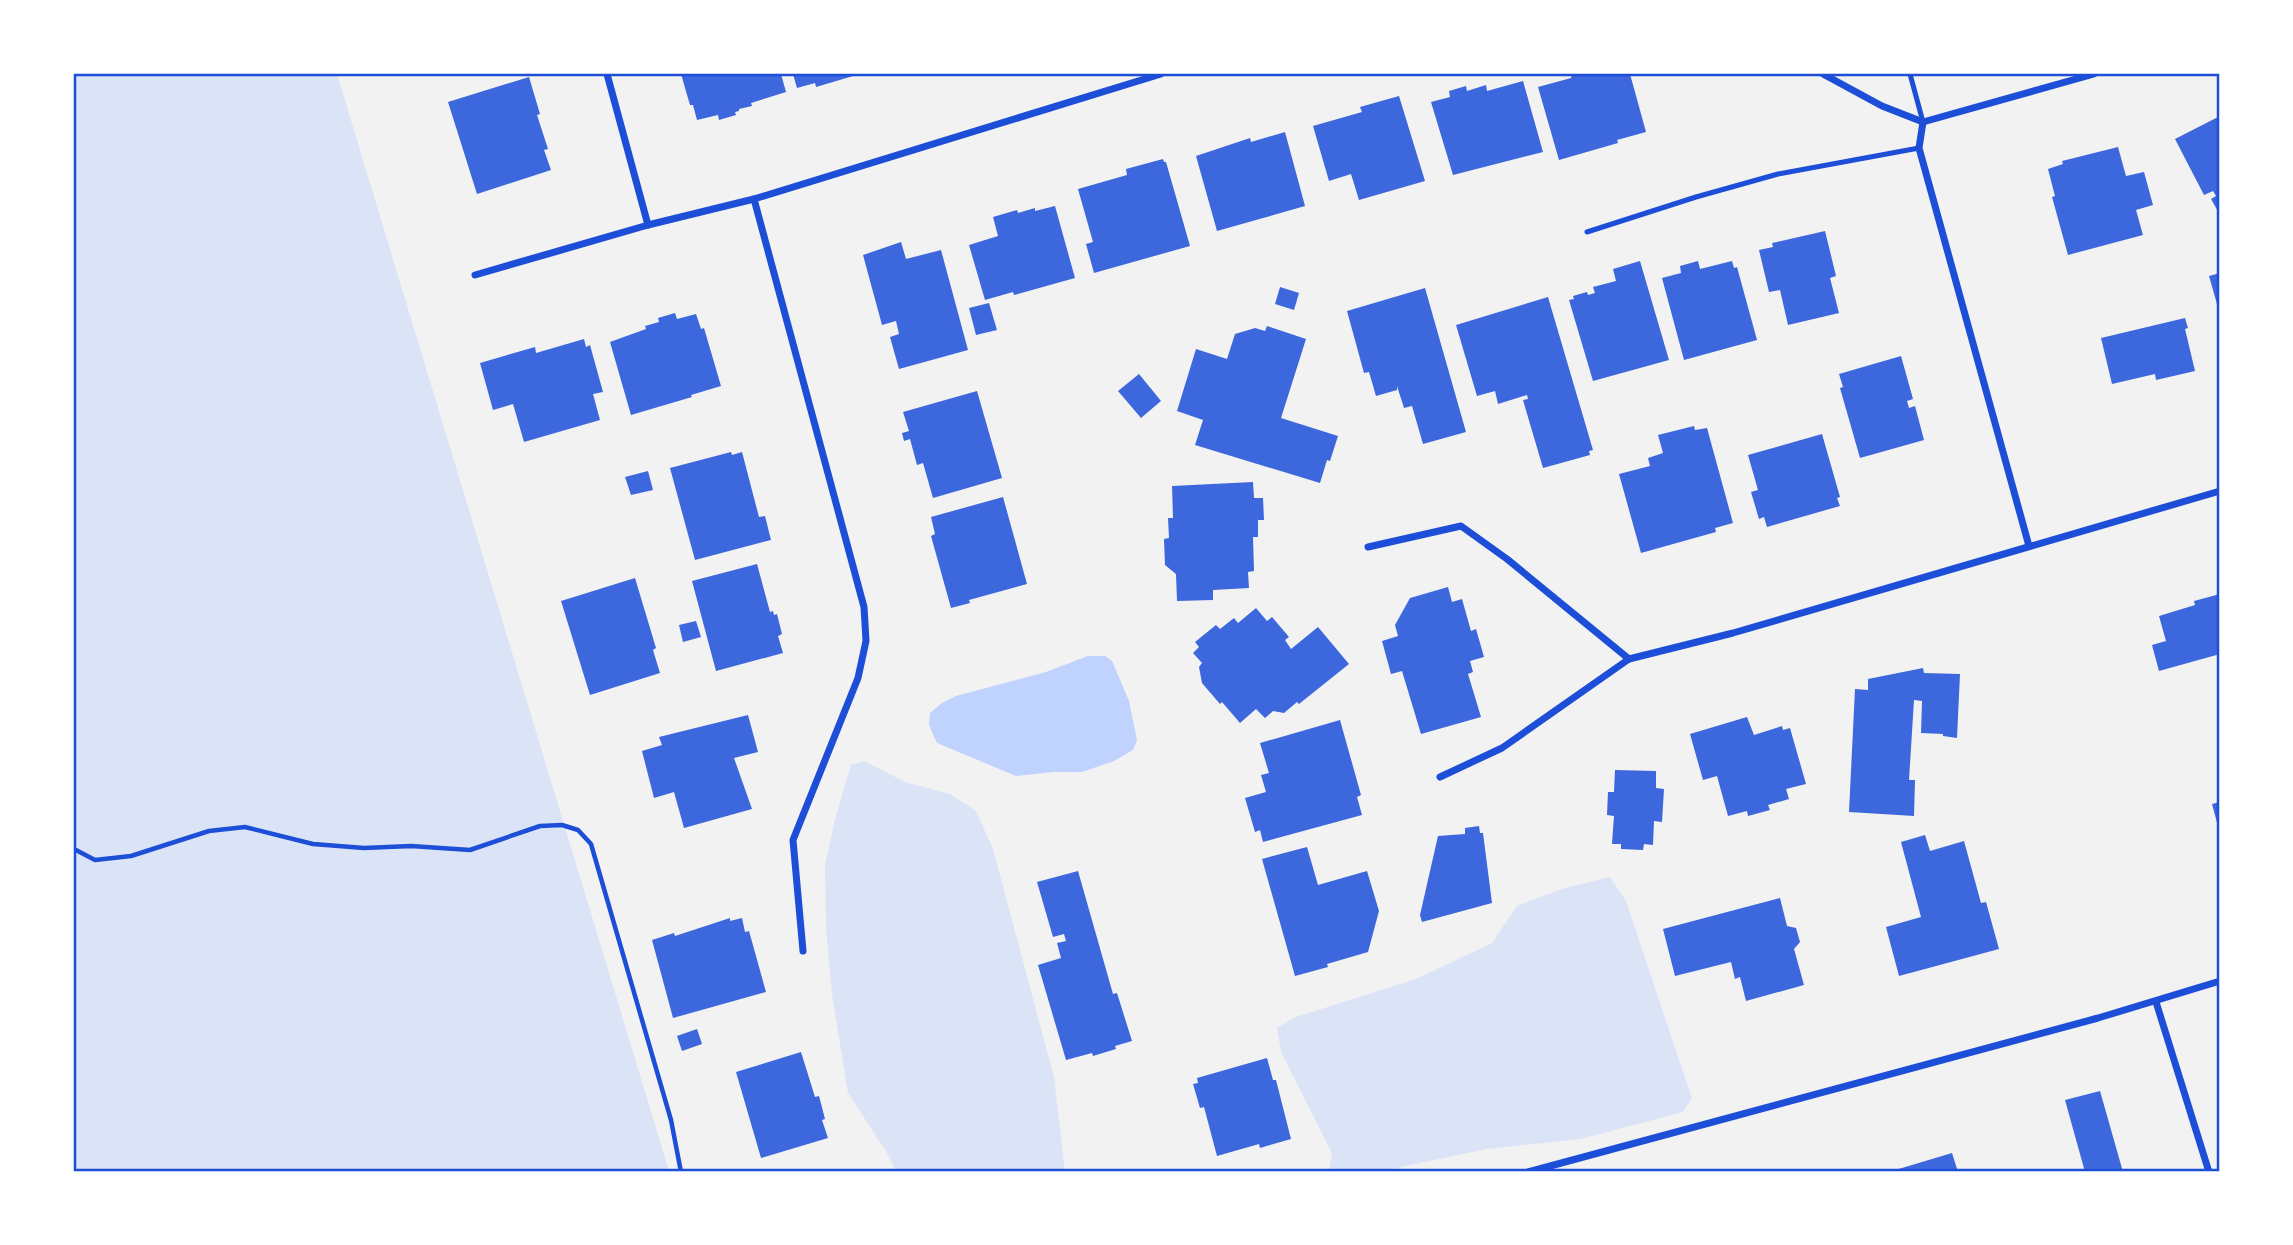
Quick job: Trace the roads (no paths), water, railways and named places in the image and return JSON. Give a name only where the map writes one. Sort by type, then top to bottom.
[{"type":"street","points":[[607,74],[648,225]]},
{"type":"street","points":[[475,275],[648,225],[754,199],[1161,74]]},
{"type":"street","points":[[1823,74],[1882,106],[1923,122],[2094,74]]},
{"type":"street","points":[[1923,122],[1919,148],[2029,546]]},
{"type":"street","points":[[754,199],[864,607],[866,640],[858,678],[793,840],[803,951]]},
{"type":"street","points":[[1440,777],[1502,748],[1629,659],[1733,634],[2220,491]]},
{"type":"street","points":[[1368,547],[1461,526],[1507,559],[1629,659]]},
{"type":"street","points":[[1528,1171],[2156,1002],[2220,981]]},
{"type":"street","points":[[2156,1002],[2209,1171]]},
{"type":"lane","points":[[1910,74],[1923,122]]},
{"type":"lane","points":[[1587,232],[1778,174],[1919,148]]},
{"type":"water","points":[[1088,656],[1105,656],[1112,661],[1129,701],[1137,740],[1133,750],[1114,761],[1082,772],[1016,776],[937,743],[929,725],[930,713],[942,703],[956,696],[1046,672]]}]
